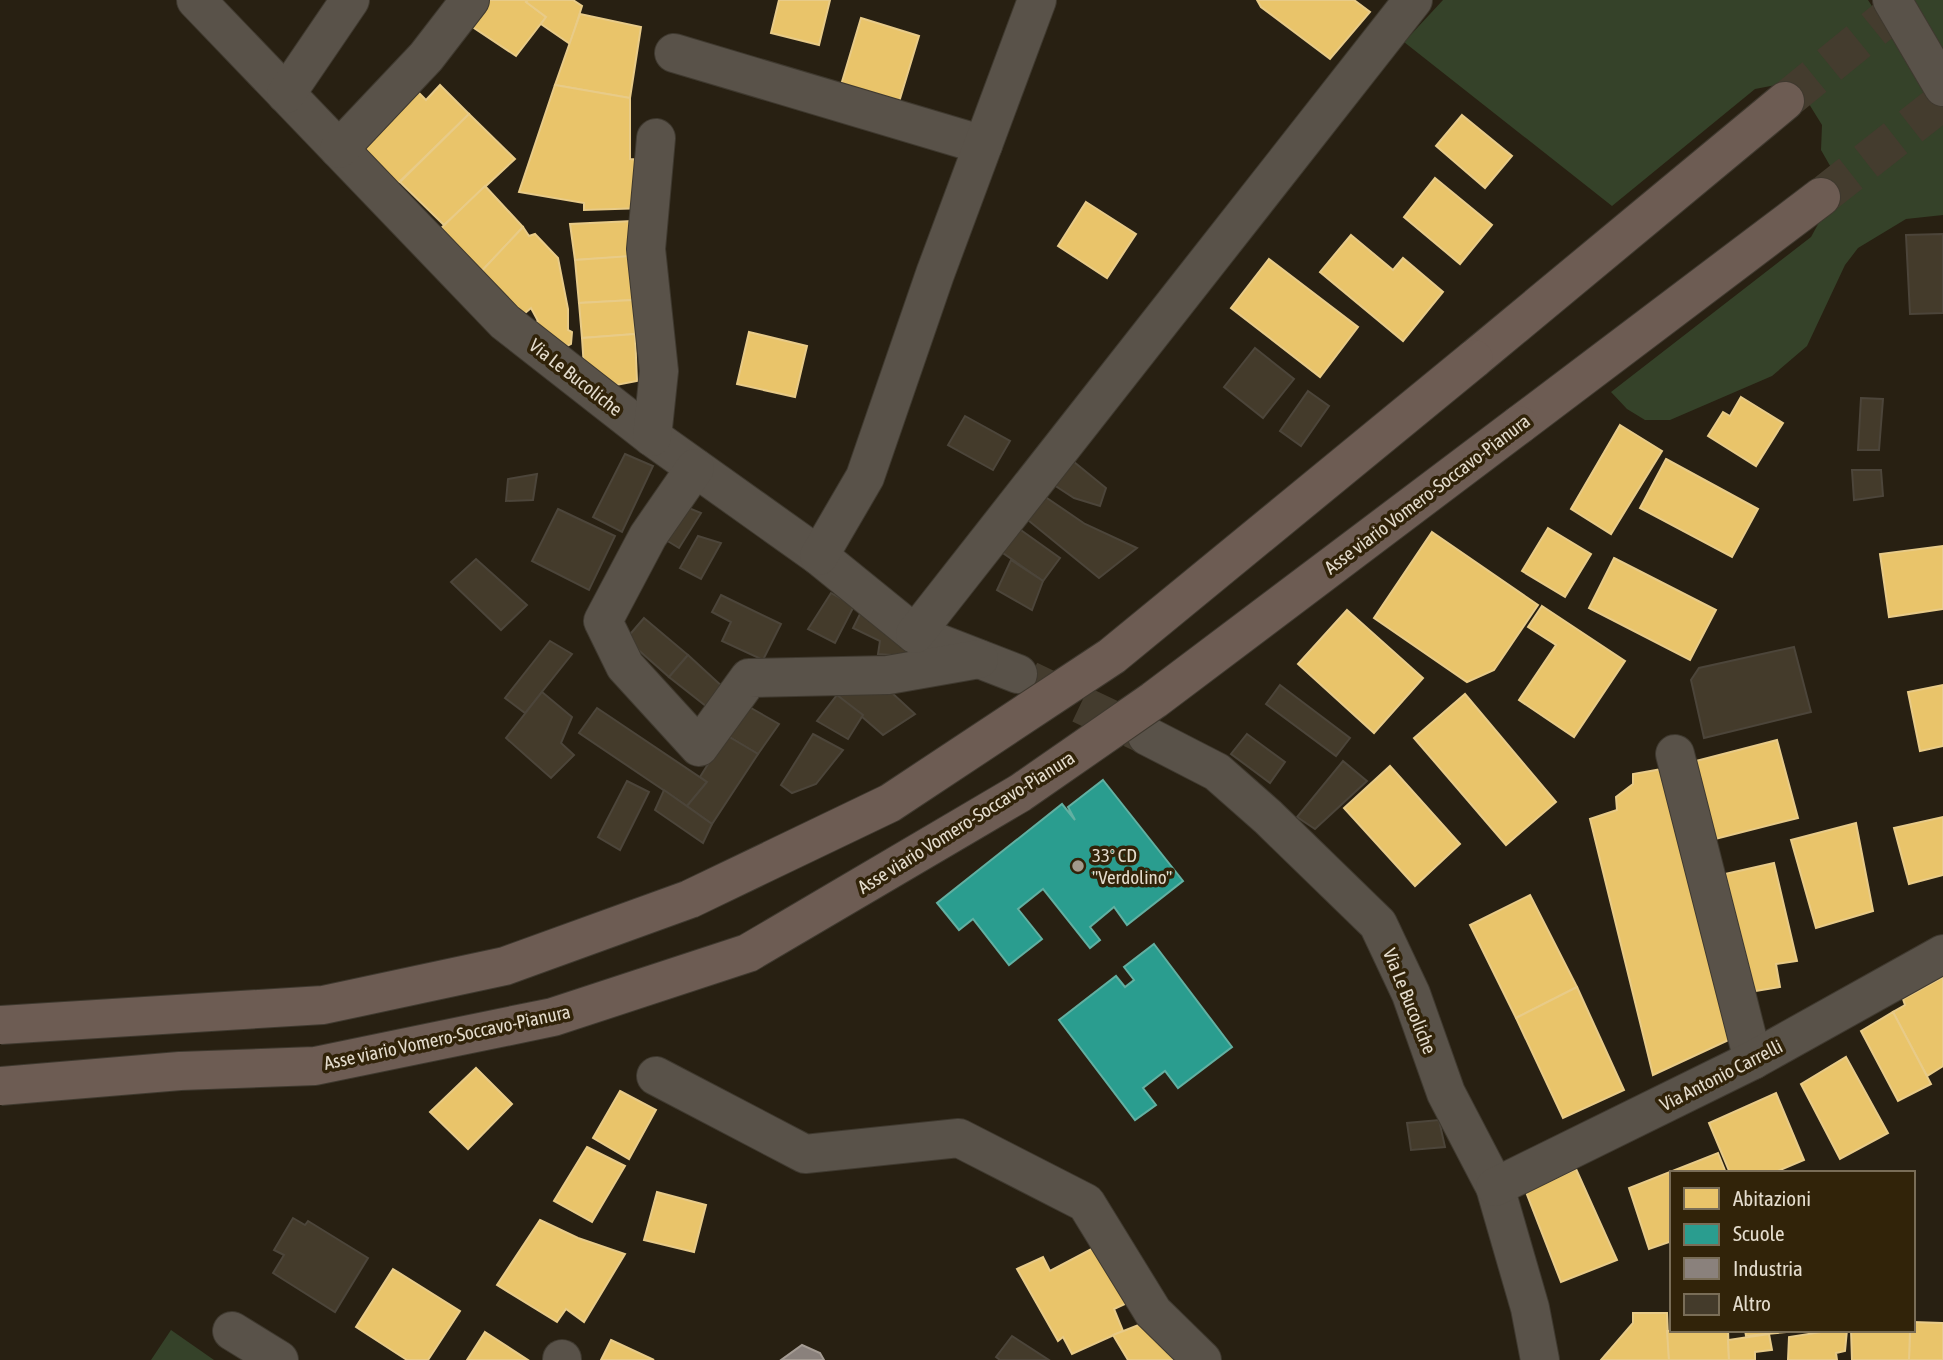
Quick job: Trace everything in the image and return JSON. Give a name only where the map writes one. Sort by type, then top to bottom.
[{"type":"highway","points":[[0,1025],[323,1005],[505,967],[690,899],[890,803],[1112,656],[1785,101]]},
{"type":"highway","name":"Asse viario Vomero-Soccavo-Pianura","points":[[0,1086],[180,1071],[315,1066],[553,1017],[748,953],[1020,793],[1154,700],[1821,197]]},
{"type":"street","name":"Via Le Bucoliche","points":[[196,0],[506,322],[652,437],[819,556],[915,634],[1018,674]]},
{"type":"street","points":[[286,94],[350,0]]},
{"type":"street","points":[[339,149],[426,57],[470,0]]},
{"type":"street","points":[[819,556],[865,477],[1037,0]]},
{"type":"street","points":[[915,634],[1413,0]]},
{"type":"street","points":[[1892,0],[1943,87]]},
{"type":"street","points":[[674,53],[983,145]]},
{"type":"street","points":[[652,437],[659,371],[646,249],[656,138]]},
{"type":"street","points":[[695,468],[648,536],[603,621],[625,666],[699,747],[749,678],[888,676],[979,659]]},
{"type":"street","name":"Via Le Bucoliche","points":[[1147,736],[1217,772],[1378,923],[1411,994],[1446,1093],[1495,1187],[1530,1308],[1541,1360]]},
{"type":"street","points":[[1675,754],[1753,1060]]},
{"type":"street","name":"Via Antonio Carrelli","points":[[1495,1187],[1753,1060],[1943,954]]},
{"type":"street","points":[[656,1076],[805,1154],[959,1138],[1086,1203],[1153,1312],[1202,1360]]},
{"type":"street","points":[[232,1331],[279,1360]]},
{"type":"green space","points":[[1443,0],[1868,0],[1943,113],[1943,215],[1906,219],[1858,248],[1845,265],[1807,346],[1772,376],[1670,420],[1645,420],[1627,409],[1611,392],[1811,237],[1834,195],[1833,171],[1821,150],[1822,125],[1809,104],[1776,85],[1755,89],[1612,206],[1404,42]]},
{"type":"green space","points":[[1907,0],[1943,0],[1943,55]]},
{"type":"green space","points":[[171,1330],[214,1360],[151,1360]]},
{"type":"building: Abitazioni","points":[[477,0],[528,0],[526,2],[546,17],[516,56],[462,20]]},
{"type":"building: Abitazioni","points":[[573,0],[582,6],[570,44],[541,24],[546,17],[526,2]]},
{"type":"building: Abitazioni","points":[[779,0],[830,0],[819,45],[771,33]]},
{"type":"building: Abitazioni","points":[[1257,0],[1354,0],[1370,12],[1330,59],[1261,7]]},
{"type":"building: Abitazioni","points":[[580,14],[641,27],[630,98],[555,85]]},
{"type":"building: Abitazioni","points":[[861,18],[919,36],[899,102],[841,85]]},
{"type":"building: Abitazioni","points":[[411,85],[426,100],[440,85],[469,114],[393,188],[350,146]]},
{"type":"building: Abitazioni","points":[[555,85],[630,98],[630,159],[642,160],[646,208],[584,210],[584,203],[519,192]]},
{"type":"building: Abitazioni","points":[[469,114],[515,159],[444,225],[400,182]]},
{"type":"building: Abitazioni","points":[[1462,115],[1512,156],[1485,188],[1436,146]]},
{"type":"building: Abitazioni","points":[[1435,178],[1492,225],[1460,264],[1404,217]]},
{"type":"building: Abitazioni","points":[[485,186],[523,227],[477,276],[436,233]]},
{"type":"building: Abitazioni","points":[[1086,202],[1136,234],[1107,278],[1058,246]]},
{"type":"building: Abitazioni","points":[[632,221],[637,256],[575,260],[570,224]]},
{"type":"building: Abitazioni","points":[[523,227],[529,236],[535,234],[558,258],[568,309],[568,330],[572,332],[571,344],[560,350],[536,322],[538,321],[531,308],[524,314],[477,276]]},
{"type":"building: Abitazioni","points":[[1351,235],[1393,270],[1403,258],[1443,292],[1403,341],[1320,272]]},
{"type":"building: Abitazioni","points":[[630,256],[633,300],[579,303],[575,260]]},
{"type":"building: Abitazioni","points":[[1269,259],[1358,327],[1320,377],[1231,308]]},
{"type":"building: Abitazioni","points":[[633,300],[635,334],[582,338],[579,303]]},
{"type":"building: Abitazioni","points":[[749,332],[807,346],[795,397],[737,384]]},
{"type":"building: Abitazioni","points":[[635,334],[637,381],[611,386],[584,368],[582,338]]},
{"type":"building: Abitazioni","points":[[1741,397],[1783,423],[1756,466],[1708,436],[1723,412],[1730,416]]},
{"type":"building: Abitazioni","points":[[1620,425],[1662,451],[1611,534],[1571,509]]},
{"type":"building: Abitazioni","points":[[1666,459],[1758,509],[1732,557],[1640,508]]},
{"type":"building: Abitazioni","points":[[1548,528],[1591,554],[1565,597],[1522,571]]},
{"type":"building: Abitazioni","points":[[1432,532],[1538,605],[1494,670],[1467,682],[1374,618]]},
{"type":"building: Abitazioni","points":[[1943,546],[1943,609],[1889,617],[1880,554]]},
{"type":"building: Abitazioni","points":[[1614,558],[1716,610],[1690,660],[1589,608]]},
{"type":"building: Abitazioni","points":[[1542,606],[1625,661],[1574,737],[1519,700],[1556,645],[1528,627]]},
{"type":"building: Abitazioni","points":[[1347,610],[1423,678],[1374,733],[1298,664]]},
{"type":"building: Abitazioni","points":[[1943,685],[1943,746],[1920,751],[1908,692]]},
{"type":"building: Abitazioni","points":[[1465,694],[1556,802],[1506,845],[1414,738]]},
{"type":"building: Abitazioni","points":[[1777,740],[1798,818],[1715,839],[1696,761]]},
{"type":"building: Abitazioni","points":[[1390,766],[1460,844],[1415,886],[1344,808]]},
{"type":"building: Abitazioni","points":[[1662,769],[1731,1039],[1653,1075],[1590,819],[1617,810],[1616,797],[1633,784],[1633,774]]},
{"type":"building: Abitazioni","points":[[1943,817],[1943,875],[1909,884],[1894,828]]},
{"type":"building: Abitazioni","points":[[1856,823],[1873,911],[1816,928],[1791,840]]},
{"type":"building: Abitazioni","points":[[1774,863],[1797,961],[1776,964],[1780,987],[1755,991],[1725,874]]},
{"type":"building: Abitazioni","points":[[1530,895],[1577,987],[1516,1018],[1470,925]]},
{"type":"building: Abitazioni","points":[[1943,977],[1943,1066],[1927,1076],[1893,1012],[1905,1005],[1903,999]]},
{"type":"building: Abitazioni","points":[[1577,987],[1624,1090],[1563,1118],[1516,1018]]},
{"type":"building: Abitazioni","points":[[1893,1012],[1931,1084],[1898,1101],[1861,1031]]},
{"type":"building: Abitazioni","points":[[1846,1057],[1888,1133],[1840,1159],[1801,1084]]},
{"type":"building: Abitazioni","points":[[476,1068],[512,1104],[468,1149],[430,1112]]},
{"type":"building: Abitazioni","points":[[620,1091],[656,1110],[629,1159],[593,1138]]},
{"type":"building: Abitazioni","points":[[1776,1093],[1804,1160],[1778,1171],[1729,1171],[1709,1123]]},
{"type":"building: Abitazioni","points":[[587,1147],[625,1166],[592,1222],[554,1201]]},
{"type":"building: Abitazioni","points":[[1718,1153],[1725,1171],[1672,1171]]},
{"type":"building: Abitazioni","points":[[1576,1169],[1617,1260],[1561,1282],[1526,1192]]},
{"type":"building: Abitazioni","points":[[1670,1172],[1670,1242],[1649,1249],[1629,1188]]},
{"type":"building: Abitazioni","points":[[657,1192],[706,1205],[694,1252],[644,1240]]},
{"type":"building: Abitazioni","points":[[540,1220],[578,1238],[625,1254],[584,1322],[566,1309],[557,1322],[497,1285]]},
{"type":"building: Abitazioni","points":[[1097,1246],[1127,1303],[1114,1309],[1123,1331],[1072,1354],[1063,1337],[1058,1341],[1017,1269],[1043,1257],[1050,1271]]},
{"type":"building: Abitazioni","points":[[393,1269],[460,1311],[428,1360],[407,1360],[356,1327]]},
{"type":"building: Abitazioni","points":[[1633,1313],[1667,1313],[1669,1360],[1601,1360],[1633,1323]]},
{"type":"building: Abitazioni","points":[[1149,1321],[1188,1360],[1128,1360],[1113,1335]]},
{"type":"building: Abitazioni","points":[[1915,1322],[1943,1323],[1943,1360],[1909,1360],[1910,1332],[1915,1332]]},
{"type":"building: Abitazioni","points":[[1667,1331],[1728,1332],[1729,1360],[1669,1360]]},
{"type":"building: Abitazioni","points":[[485,1332],[528,1360],[467,1360]]},
{"type":"building: Abitazioni","points":[[1745,1332],[1787,1332],[1746,1336]]},
{"type":"building: Abitazioni","points":[[1821,1332],[1847,1332],[1845,1351],[1836,1353],[1837,1360],[1788,1360],[1789,1337]]},
{"type":"building: Abitazioni","points":[[1851,1332],[1910,1332],[1909,1360],[1852,1360]]},
{"type":"building: Abitazioni","points":[[1769,1334],[1772,1350],[1755,1352],[1755,1360],[1729,1360],[1728,1340]]},
{"type":"building: Abitazioni","points":[[611,1340],[654,1360],[601,1360]]},
{"type":"building: Scuole","name":"33° CD \"Verdolino\"","points":[[1103,780],[1183,881],[1127,925],[1114,907],[1090,927],[1100,940],[1090,948],[1043,889],[1018,909],[1042,939],[1009,965],[973,919],[959,930],[937,903],[1062,804],[1075,820],[1068,807]]},
{"type":"building: Scuole","points":[[1154,944],[1232,1047],[1178,1088],[1165,1071],[1143,1088],[1156,1105],[1135,1120],[1059,1020],[1116,976],[1125,987],[1134,980],[1124,967]]},
{"type":"building: Industria","points":[[802,1345],[820,1353],[824,1360],[781,1360]]},
{"type":"building: Altro","points":[[1943,234],[1943,313],[1910,314],[1906,235]]},
{"type":"building: Altro","points":[[1255,348],[1294,379],[1263,418],[1224,387]]},
{"type":"building: Altro","points":[[1308,391],[1329,406],[1301,446],[1280,431]]},
{"type":"building: Altro","points":[[1861,398],[1883,399],[1879,450],[1858,450]]},
{"type":"building: Altro","points":[[965,416],[1010,441],[993,470],[948,445]]},
{"type":"building: Altro","points":[[625,454],[653,466],[622,532],[593,517]]},
{"type":"building: Altro","points":[[1068,457],[1106,488],[1100,506],[1074,498],[1051,483]]},
{"type":"building: Altro","points":[[1852,470],[1881,470],[1883,496],[1854,500]]},
{"type":"building: Altro","points":[[537,474],[533,500],[506,501],[508,479]]},
{"type":"building: Altro","points":[[1044,496],[1085,524],[1137,548],[1099,578],[1023,516]]},
{"type":"building: Altro","points":[[679,504],[701,513],[679,548],[661,537]]},
{"type":"building: Altro","points":[[558,509],[615,536],[589,590],[532,561]]},
{"type":"building: Altro","points":[[1018,528],[1060,558],[1043,581],[1000,551]]},
{"type":"building: Altro","points":[[698,536],[721,543],[701,579],[680,568]]},
{"type":"building: Altro","points":[[476,559],[527,605],[501,630],[451,582]]},
{"type":"building: Altro","points":[[1011,560],[1043,581],[1032,610],[997,590]]},
{"type":"building: Altro","points":[[831,593],[854,606],[835,643],[808,629]]},
{"type":"building: Altro","points":[[721,595],[781,624],[763,660],[722,641],[731,622],[712,612]]},
{"type":"building: Altro","points":[[863,608],[910,645],[906,656],[878,654],[880,641],[853,628]]},
{"type":"building: Altro","points":[[644,618],[688,655],[669,677],[626,639]]},
{"type":"building: Altro","points":[[550,641],[572,654],[525,713],[505,698]]},
{"type":"building: Altro","points":[[1794,647],[1811,712],[1704,738],[1691,680],[1699,668]]},
{"type":"building: Altro","points":[[688,655],[725,689],[707,707],[669,677]]},
{"type":"building: Altro","points":[[1280,685],[1350,738],[1336,756],[1266,704]]},
{"type":"building: Altro","points":[[542,692],[572,717],[561,743],[574,755],[551,778],[506,738]]},
{"type":"building: Altro","points":[[891,692],[915,714],[883,735],[837,695]]},
{"type":"building: Altro","points":[[837,695],[863,715],[848,739],[817,721]]},
{"type":"building: Altro","points":[[744,704],[779,724],[758,754],[726,735]]},
{"type":"building: Altro","points":[[597,708],[707,782],[687,806],[579,733]]},
{"type":"building: Altro","points":[[813,734],[843,750],[816,784],[792,793],[781,785]]},
{"type":"building: Altro","points":[[1247,734],[1285,762],[1270,783],[1231,754]]},
{"type":"building: Altro","points":[[726,735],[758,754],[712,824],[687,806],[707,782],[700,777]]},
{"type":"building: Altro","points":[[1343,761],[1367,781],[1315,829],[1297,817]]},
{"type":"building: Altro","points":[[627,781],[649,792],[620,850],[598,837]]},
{"type":"building: Altro","points":[[664,790],[712,824],[703,843],[655,810]]},
{"type":"building: Altro","points":[[1439,1120],[1445,1147],[1411,1150],[1407,1123]]},
{"type":"building: Altro","points":[[293,1218],[305,1225],[308,1221],[368,1258],[335,1312],[273,1273],[284,1255],[274,1250]]},
{"type":"building: Altro","points":[[1012,1336],[1049,1360],[1000,1360],[996,1357]]},
{"type":"tunnel","points":[[1785,101],[1909,0]]},
{"type":"tunnel","points":[[1821,197],[1943,101]]},
{"type":"tunnel","points":[[1029,680],[1147,736]]},
{"type":"place","name":"33° CD \"Verdolino\"","points":[[1078,866]]}]
